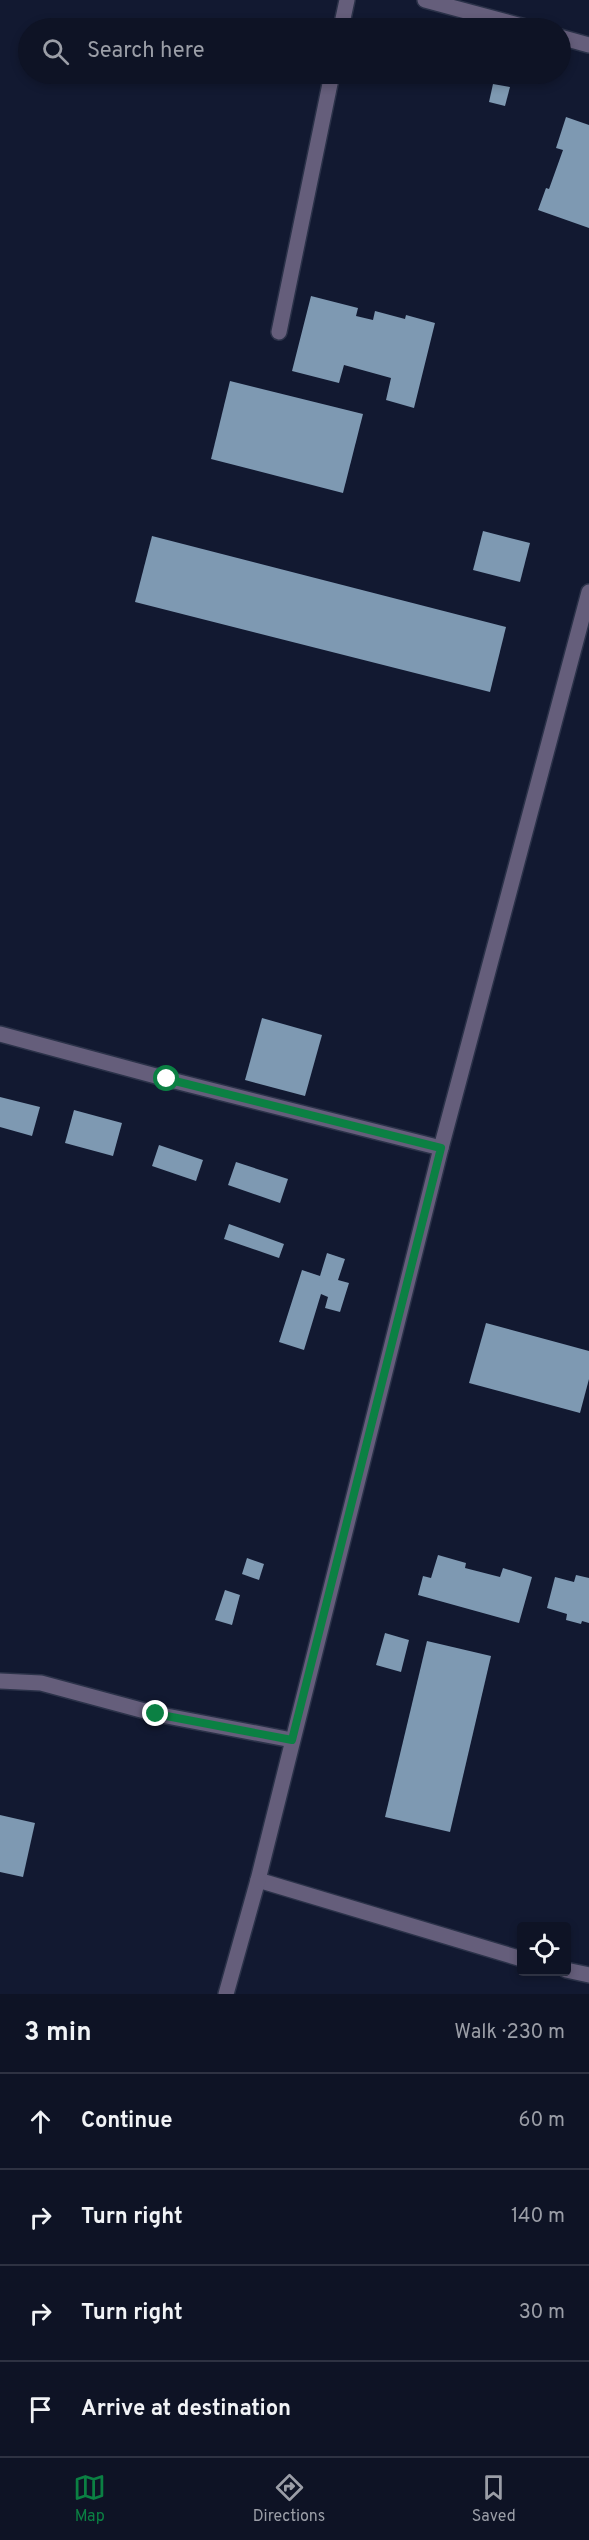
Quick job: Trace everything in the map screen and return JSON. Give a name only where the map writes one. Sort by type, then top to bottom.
[{"type":"street","points":[[343,18],[347,0]]},
{"type":"street","points":[[425,0],[492,18]]},
{"type":"street","points":[[571,40],[589,45]]},
{"type":"street","points":[[279,332],[330,84]]},
{"type":"street","points":[[226,1994],[258,1880],[441,1148],[589,592]]},
{"type":"street","points":[[0,1034],[441,1148]]},
{"type":"street","points":[[0,1681],[41,1683],[156,1714],[292,1740]]},
{"type":"street","points":[[258,1880],[517,1958]]},
{"type":"street","points":[[571,1971],[589,1975]]},
{"type":"building","points":[[493,84],[510,87],[505,106],[489,102]]},
{"type":"building","points":[[566,117],[589,125],[589,228],[538,210],[546,188],[549,189],[563,150],[556,148]]},
{"type":"building","points":[[311,296],[358,308],[356,316],[373,320],[375,311],[405,319],[406,315],[435,323],[414,408],[386,400],[391,378],[344,365],[339,383],[292,371]]},
{"type":"building","points":[[230,381],[363,414],[343,493],[211,459]]},
{"type":"building","points":[[483,531],[530,543],[520,582],[473,570]]},
{"type":"building","points":[[152,536],[506,627],[490,692],[135,602]]},
{"type":"building","points":[[262,1018],[322,1035],[305,1096],[245,1080]]},
{"type":"building","points":[[0,1097],[40,1107],[32,1136],[0,1127]]},
{"type":"building","points":[[74,1110],[122,1123],[113,1156],[65,1143]]},
{"type":"building","points":[[159,1145],[203,1160],[196,1181],[152,1166]]},
{"type":"building","points":[[236,1162],[288,1179],[280,1203],[228,1185]]},
{"type":"building","points":[[229,1224],[284,1244],[279,1258],[224,1239]]},
{"type":"building","points":[[327,1253],[345,1259],[338,1280],[349,1283],[340,1312],[325,1308],[328,1297],[321,1294],[304,1350],[279,1342],[302,1270],[320,1276]]},
{"type":"building","points":[[486,1323],[589,1351],[589,1379],[580,1413],[469,1383]]},
{"type":"building","points":[[438,1555],[466,1563],[465,1568],[500,1577],[503,1568],[532,1577],[519,1623],[418,1595],[423,1576],[431,1578]]},
{"type":"building","points":[[247,1558],[264,1564],[259,1580],[242,1574]]},
{"type":"building","points":[[576,1575],[589,1578],[589,1623],[582,1621],[581,1624],[566,1620],[567,1614],[547,1608],[555,1577],[574,1582]]},
{"type":"building","points":[[225,1590],[240,1595],[232,1625],[215,1620]]},
{"type":"building","points":[[385,1633],[409,1640],[401,1672],[376,1665]]},
{"type":"building","points":[[427,1641],[491,1656],[450,1832],[385,1817]]},
{"type":"building","points":[[0,1815],[35,1823],[23,1877],[0,1872]]},
{"type":"route","points":[[156,1714],[292,1740],[441,1148],[167,1079]]}]
